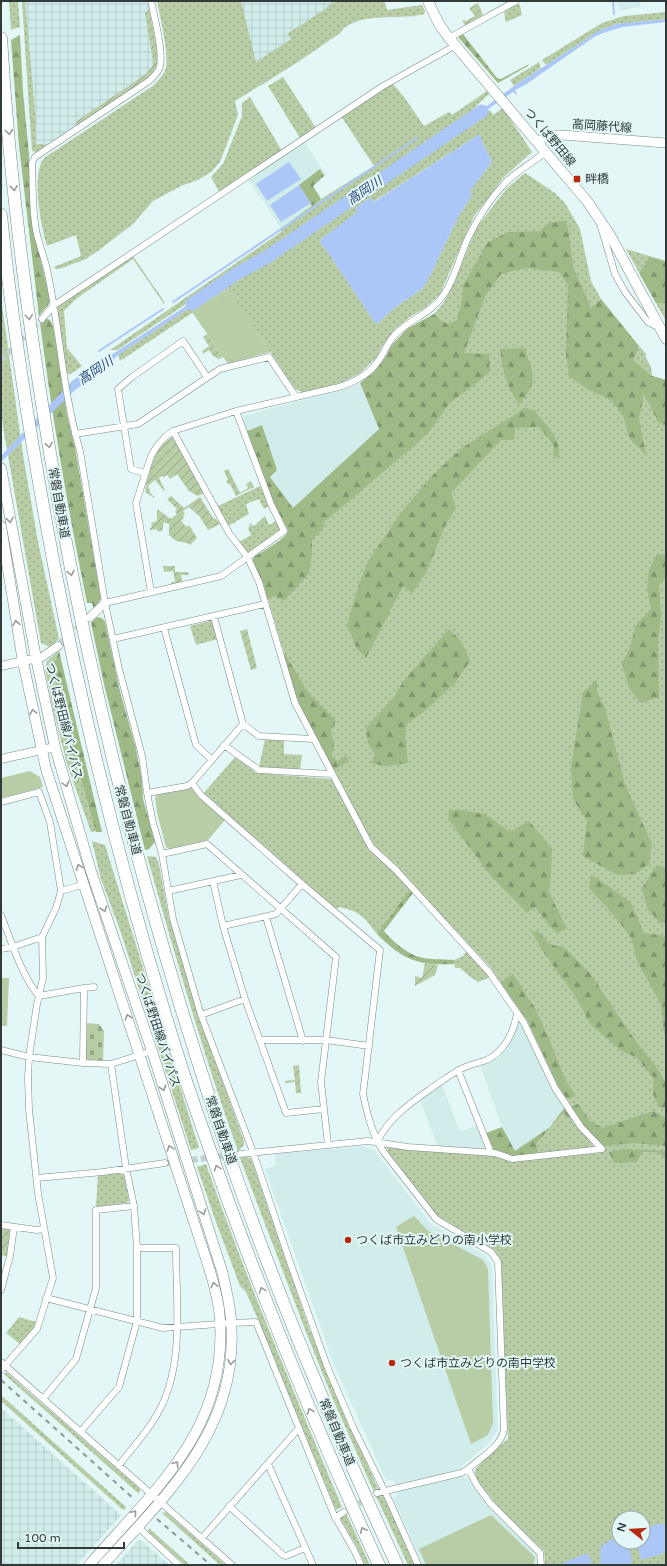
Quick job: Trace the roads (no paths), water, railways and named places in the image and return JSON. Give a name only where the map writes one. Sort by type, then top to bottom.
[{"type":"highway","name":"常磐自動車道","points":[[1,38],[10,149],[39,389],[76,598],[119,787],[169,970],[232,1163],[296,1335],[341,1442],[397,1565]]},
{"type":"highway","name":"常磐自動車道","points":[[1,215],[23,390],[42,506],[82,702],[126,878],[184,1074],[248,1254],[317,1426],[379,1565]]},
{"type":"main road","name":"つくば野田線","points":[[428,1],[439,24],[453,42],[538,141],[598,216],[616,246],[666,339]]},
{"type":"main road","name":"高岡藤代線","points":[[538,141],[551,135],[562,135],[666,143]]},
{"type":"main road","name":"つくば野田線バイパス","points":[[1,468],[36,658],[55,747],[91,871],[152,1051],[222,1271],[232,1323],[231,1363],[222,1403],[214,1423],[195,1458],[160,1502],[103,1565]]},
{"type":"main road","name":"つくば野田線バイパス","points":[[1,526],[23,662],[41,750],[58,808],[85,884],[209,1268],[217,1297],[220,1324],[220,1352],[213,1394],[207,1412],[188,1448],[175,1466],[89,1565]]},
{"type":"street","points":[[151,1],[160,51],[160,68],[156,75],[33,159],[34,213],[36,230],[48,274],[64,376],[75,434],[80,451],[105,603],[142,756],[147,793],[153,823],[162,854],[173,919],[201,1015],[253,1152],[291,1265],[328,1366],[353,1427],[385,1491],[418,1565]]},
{"type":"street","points":[[42,318],[53,306],[383,86],[516,1]]},
{"type":"street","points":[[151,592],[136,503],[151,456],[157,446],[166,436],[174,431],[236,412],[340,387],[356,382],[364,376],[378,361],[394,336],[405,326],[432,308],[443,296],[477,220],[505,184],[546,152]]},
{"type":"street","points":[[598,216],[615,274],[625,292],[648,322],[660,328]]},
{"type":"street","points":[[145,473],[131,469],[118,389],[132,377],[183,341],[208,377]]},
{"type":"street","points":[[75,434],[138,424],[220,369],[269,356],[296,397]]},
{"type":"street","points":[[90,617],[105,603],[221,576],[284,532],[271,504],[236,412]]},
{"type":"street","points":[[174,431],[228,533],[248,558],[259,582],[295,703],[331,774],[371,847],[396,870],[489,972],[524,1023],[555,1088],[581,1127],[602,1149],[512,1159],[491,1153],[408,1147],[368,1141],[240,1154]]},
{"type":"street","points":[[113,640],[265,604]]},
{"type":"street","points":[[214,617],[243,724],[258,736],[313,739]]},
{"type":"street","points":[[164,628],[196,745],[212,760]]},
{"type":"street","points":[[1,666],[42,657],[58,646]]},
{"type":"street","points":[[147,793],[187,786],[192,783],[243,724]]},
{"type":"street","points":[[224,745],[259,770],[331,774]]},
{"type":"street","points":[[1,759],[55,747]]},
{"type":"street","points":[[192,783],[201,795],[380,950],[363,1094],[377,1142],[400,1175],[436,1219],[491,1252],[498,1262],[504,1429],[503,1437],[468,1469],[461,1473],[377,1493]]},
{"type":"street","points":[[1,802],[39,792],[50,822],[61,892],[56,908],[42,936],[43,978],[29,1057],[28,1100],[36,1178],[52,1278],[37,1329],[2,1366],[43,1399],[232,1565]]},
{"type":"street","points":[[162,854],[207,844],[336,957],[321,1082],[328,1145]]},
{"type":"street","points":[[168,891],[241,874]]},
{"type":"street","points":[[212,881],[223,926],[245,999],[286,1113],[324,1109]]},
{"type":"street","points":[[61,892],[85,884]]},
{"type":"street","points":[[223,926],[276,914],[302,884]]},
{"type":"street","points":[[1,915],[33,990],[39,996]]},
{"type":"street","points":[[266,917],[303,1040]]},
{"type":"street","points":[[1,949],[42,936]]},
{"type":"street","points":[[39,996],[94,987]]},
{"type":"street","points":[[83,1063],[84,988]]},
{"type":"street","points":[[201,1015],[245,999]]},
{"type":"street","points":[[377,1142],[381,1133],[402,1109],[458,1070],[470,1064],[485,1060],[500,1050],[510,1036],[517,1012]]},
{"type":"street","points":[[260,1040],[326,1040],[369,1046]]},
{"type":"street","points":[[1,1050],[29,1057],[83,1063],[111,1064],[152,1051]]},
{"type":"street","points":[[80,1432],[119,1387],[137,1321],[137,1248],[134,1206],[126,1168],[111,1064]]},
{"type":"street","points":[[458,1070],[491,1153]]},
{"type":"street","points":[[36,1178],[165,1163]]},
{"type":"street","points":[[43,1399],[76,1359],[96,1288],[96,1210],[134,1206]]},
{"type":"street","points":[[1,1225],[37,1230],[43,1229]]},
{"type":"street","points":[[1,1290],[10,1256],[14,1227]]},
{"type":"street","points":[[119,1465],[148,1428],[162,1404],[171,1379],[176,1355],[176,1248],[137,1248]]},
{"type":"street","points":[[46,1298],[163,1328],[256,1322],[335,1518],[361,1565]]},
{"type":"street","points":[[202,1538],[299,1428]]},
{"type":"street","points":[[268,1464],[313,1565]]},
{"type":"street","points":[[468,1469],[478,1487],[490,1503],[540,1553],[542,1565]]},
{"type":"street","points":[[230,1506],[282,1555],[286,1556],[305,1548]]},
{"type":"street","points":[[335,1518],[344,1512]]},
{"type":"street","points":[[138,1527],[179,1565]]},
{"type":"water","points":[[666,19],[666,22],[622,27],[594,37],[525,85],[515,90],[518,96],[513,92],[469,122],[466,119],[482,109],[480,105],[484,108],[514,86],[600,30],[617,24]]},
{"type":"water","points":[[480,134],[482,142],[492,162],[470,191],[472,195],[457,219],[431,274],[422,289],[393,309],[377,324],[375,323],[324,247],[320,244],[320,240],[357,212],[355,208],[370,198],[374,202]]},
{"type":"water","points":[[289,162],[301,179],[267,201],[256,184]]},
{"type":"water","points":[[299,185],[311,203],[281,222],[270,205]]},
{"type":"water","points":[[206,293],[206,297],[118,355],[98,374],[75,390],[1,462],[1,456],[73,380]]},
{"type":"water","points":[[657,1524],[666,1524],[666,1550],[662,1554],[641,1560],[639,1550],[651,1550],[651,1527]]},
{"type":"water","points":[[610,1540],[611,1550],[630,1550],[632,1562],[626,1565],[600,1565],[601,1547]]},
{"type":"water","points":[[585,1554],[589,1555],[591,1565],[558,1565]]},
{"type":"waterway","points":[[613,1],[614,14]]},
{"type":"waterway","name":"高岡川","points":[[192,304],[236,274],[267,257],[482,111]]},
{"type":"waterway","points":[[173,302],[417,138]]},
{"type":"waterway","points":[[99,351],[163,309]]},
{"type":"tunnel","points":[[1,360],[42,319]]},
{"type":"tunnel","points":[[58,646],[84,623]]},
{"type":"tunnel","points":[[165,1163],[240,1154]]},
{"type":"tunnel","points":[[351,1508],[377,1493]]},
{"type":"railway","points":[[1,1380],[134,1499]]},
{"type":"railway","points":[[157,1519],[211,1565]]},
{"type":"place","name":"畔橋","points":[[577,179]]},
{"type":"place","name":"つくば市立みどりの南小学校","points":[[348,1240]]},
{"type":"place","name":"つくば市立みどりの南中学校","points":[[392,1363]]}]
